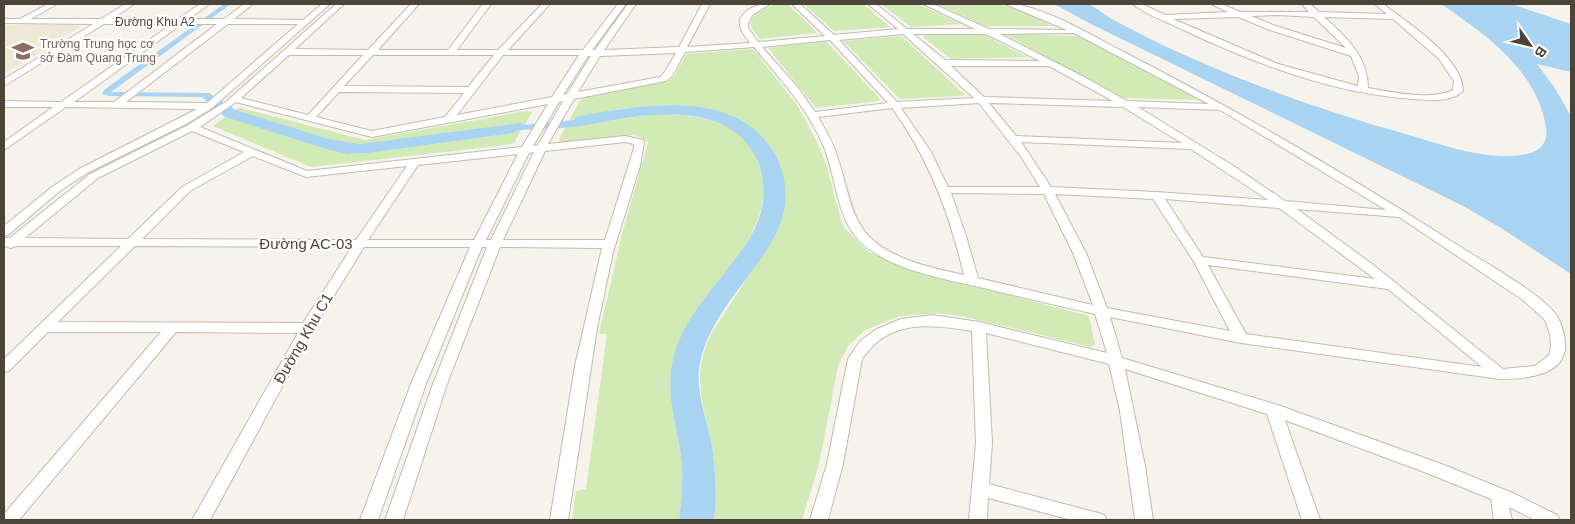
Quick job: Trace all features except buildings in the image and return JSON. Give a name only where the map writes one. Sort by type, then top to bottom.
[{"type":"street","points":[[21,22],[53,4]]},
{"type":"street","points":[[4,82],[130,4]]},
{"type":"street","points":[[4,147],[205,4]]},
{"type":"street","points":[[120,102],[249,4]]},
{"type":"street","points":[[7,244],[94,176],[192,127],[213,109],[222,96],[326,4]]},
{"type":"street","points":[[4,232],[56,189],[83,170],[232,101],[340,4]]},
{"type":"street","points":[[309,119],[415,4]]},
{"type":"street","points":[[451,52],[487,4]]},
{"type":"street","points":[[448,120],[500,53],[546,4]]},
{"type":"street","points":[[394,520],[447,364],[494,243],[540,148],[553,101],[584,53],[622,4]]},
{"type":"street","points":[[369,520],[426,364],[477,243],[525,149],[570,96],[596,54],[632,4]]},
{"type":"street","points":[[232,101],[369,134],[663,79],[668,75],[706,4]]},
{"type":"street","points":[[766,4],[752,10],[744,21],[744,28],[791,85],[812,115],[835,163],[851,220],[860,235],[875,247],[895,258],[972,280],[1102,312],[1241,338],[1500,374],[1532,374],[1557,366],[1565,356],[1566,350],[1560,330],[1550,317],[1527,298],[1402,214],[1297,149],[1223,107],[1076,32],[1009,4]]},
{"type":"street","points":[[796,4],[830,36],[895,105],[927,154],[944,190],[962,240],[972,280]]},
{"type":"street","points":[[872,4],[944,63],[982,100],[1014,139],[1048,191],[1076,243],[1102,312],[1116,361],[1134,444],[1144,520]]},
{"type":"street","points":[[927,4],[1051,64],[1192,146],[1278,203],[1389,285],[1500,374]]},
{"type":"street","points":[[1137,4],[1163,18],[1263,60],[1363,90],[1424,97],[1450,95],[1459,88],[1457,78],[1442,58],[1379,4]]},
{"type":"street","points":[[1215,4],[1298,37],[1355,54]]},
{"type":"street","points":[[1306,4],[1343,39],[1355,54],[1363,72],[1363,90]]},
{"type":"street","points":[[1163,18],[1237,14],[1395,17]]},
{"type":"street","name":"Đường Khu A2","points":[[4,21],[305,22]]},
{"type":"street","points":[[286,52],[596,54],[680,50],[906,31],[1076,32]]},
{"type":"street","points":[[944,63],[1051,64]]},
{"type":"street","points":[[336,89],[470,90]]},
{"type":"street","points":[[812,115],[895,105],[982,100],[1223,107]]},
{"type":"street","points":[[4,104],[120,102],[213,109]]},
{"type":"street","points":[[192,127],[306,174],[625,139],[639,142],[608,244],[578,386],[559,520]]},
{"type":"street","points":[[1014,139],[1192,146]]},
{"type":"street","points":[[4,367],[186,189],[252,152]]},
{"type":"street","name":"Đường Khu C1","points":[[201,520],[307,328],[360,243],[415,162]]},
{"type":"street","points":[[944,190],[1156,195],[1402,214]]},
{"type":"street","points":[[1156,195],[1199,260],[1241,338]]},
{"type":"street","name":"Đường AC-03","points":[[7,244],[131,242],[608,244]]},
{"type":"street","points":[[1199,260],[1389,285]]},
{"type":"street","points":[[819,520],[834,464],[852,367],[859,351],[882,332],[911,322],[944,321],[979,327],[1116,361],[1273,409],[1378,446],[1499,494],[1551,520]]},
{"type":"street","points":[[45,327],[307,328]]},
{"type":"street","points":[[9,520],[173,327]]},
{"type":"street","points":[[978,520],[984,443],[984,392],[979,327]]},
{"type":"street","points":[[1273,409],[1311,520]]},
{"type":"street","points":[[981,489],[1098,520]]},
{"type":"street","points":[[1499,494],[1504,520]]},
{"type":"shaded area","name":"Trường Trung học cơ sở Đàm Quang Trung","points":[[4,25],[77,25],[80,27],[4,74]]},
{"type":"green space","points":[[776,4],[788,4],[817,33],[760,39],[751,27],[751,20],[759,11]]},
{"type":"green space","points":[[804,4],[863,4],[890,27],[834,31]]},
{"type":"green space","points":[[881,4],[918,4],[961,24],[911,27]]},
{"type":"green space","points":[[937,4],[999,4],[1018,10],[1053,26],[986,26]]},
{"type":"green space","points":[[927,34],[982,34],[1027,57],[951,59],[923,37]]},
{"type":"green space","points":[[1007,35],[1077,36],[1199,100],[1123,98]]},
{"type":"green space","points":[[901,36],[964,94],[963,96],[900,99],[843,41]]},
{"type":"green space","points":[[826,41],[880,99],[879,101],[816,108],[768,48]]},
{"type":"green space","points":[[754,50],[797,105],[815,138],[826,164],[842,224],[869,252],[906,269],[1086,315],[1089,317],[1095,344],[1091,347],[966,317],[939,313],[899,316],[864,331],[848,346],[838,366],[819,464],[802,520],[714,520],[716,487],[714,463],[701,394],[701,366],[704,351],[711,334],[770,243],[781,222],[785,187],[780,165],[769,144],[755,130],[738,119],[717,111],[693,107],[665,105],[621,109],[569,121],[580,100],[584,97],[670,80],[675,76],[686,54]]},
{"type":"green space","points":[[240,108],[365,140],[526,111],[532,112],[525,125],[360,144],[329,139],[235,110]]},
{"type":"green space","points":[[663,114],[688,116],[712,121],[724,125],[743,139],[751,149],[762,178],[762,206],[753,231],[738,256],[701,305],[685,330],[674,356],[671,368],[670,391],[682,467],[679,520],[572,520],[576,491],[586,489],[607,334],[599,334],[622,234],[648,143],[642,138],[633,135],[562,142],[559,140],[566,126]]},
{"type":"green space","points":[[225,117],[346,154],[369,153],[513,133],[521,130],[514,143],[507,145],[311,167],[213,126]]},
{"type":"water","points":[[224,4],[231,4],[111,92],[209,93],[236,110],[329,139],[360,144],[522,123],[523,125],[575,120],[575,117],[601,112],[659,106],[688,106],[715,110],[740,120],[762,136],[778,160],[784,177],[784,212],[769,246],[713,327],[705,344],[700,363],[700,392],[715,468],[714,520],[679,520],[682,467],[671,402],[670,379],[671,367],[680,338],[699,307],[744,247],[760,215],[764,188],[763,180],[758,162],[744,141],[726,126],[704,118],[654,115],[573,127],[520,130],[513,133],[369,153],[347,154],[225,117],[202,97],[109,96],[102,94],[104,90]]},
{"type":"water","points":[[1054,4],[1087,4],[1110,18],[1178,52],[1263,87],[1321,108],[1379,127],[1477,154],[1501,156],[1533,152],[1544,143],[1546,127],[1541,107],[1532,88],[1507,55],[1475,28],[1441,4],[1511,4],[1571,24],[1571,72],[1537,64],[1554,87],[1571,116],[1571,274],[1501,228],[1463,206],[1091,24]]},
{"type":"place","name":"Trường Trung học cơ sở Đàm Quang Trung","points":[[23,51]]}]
